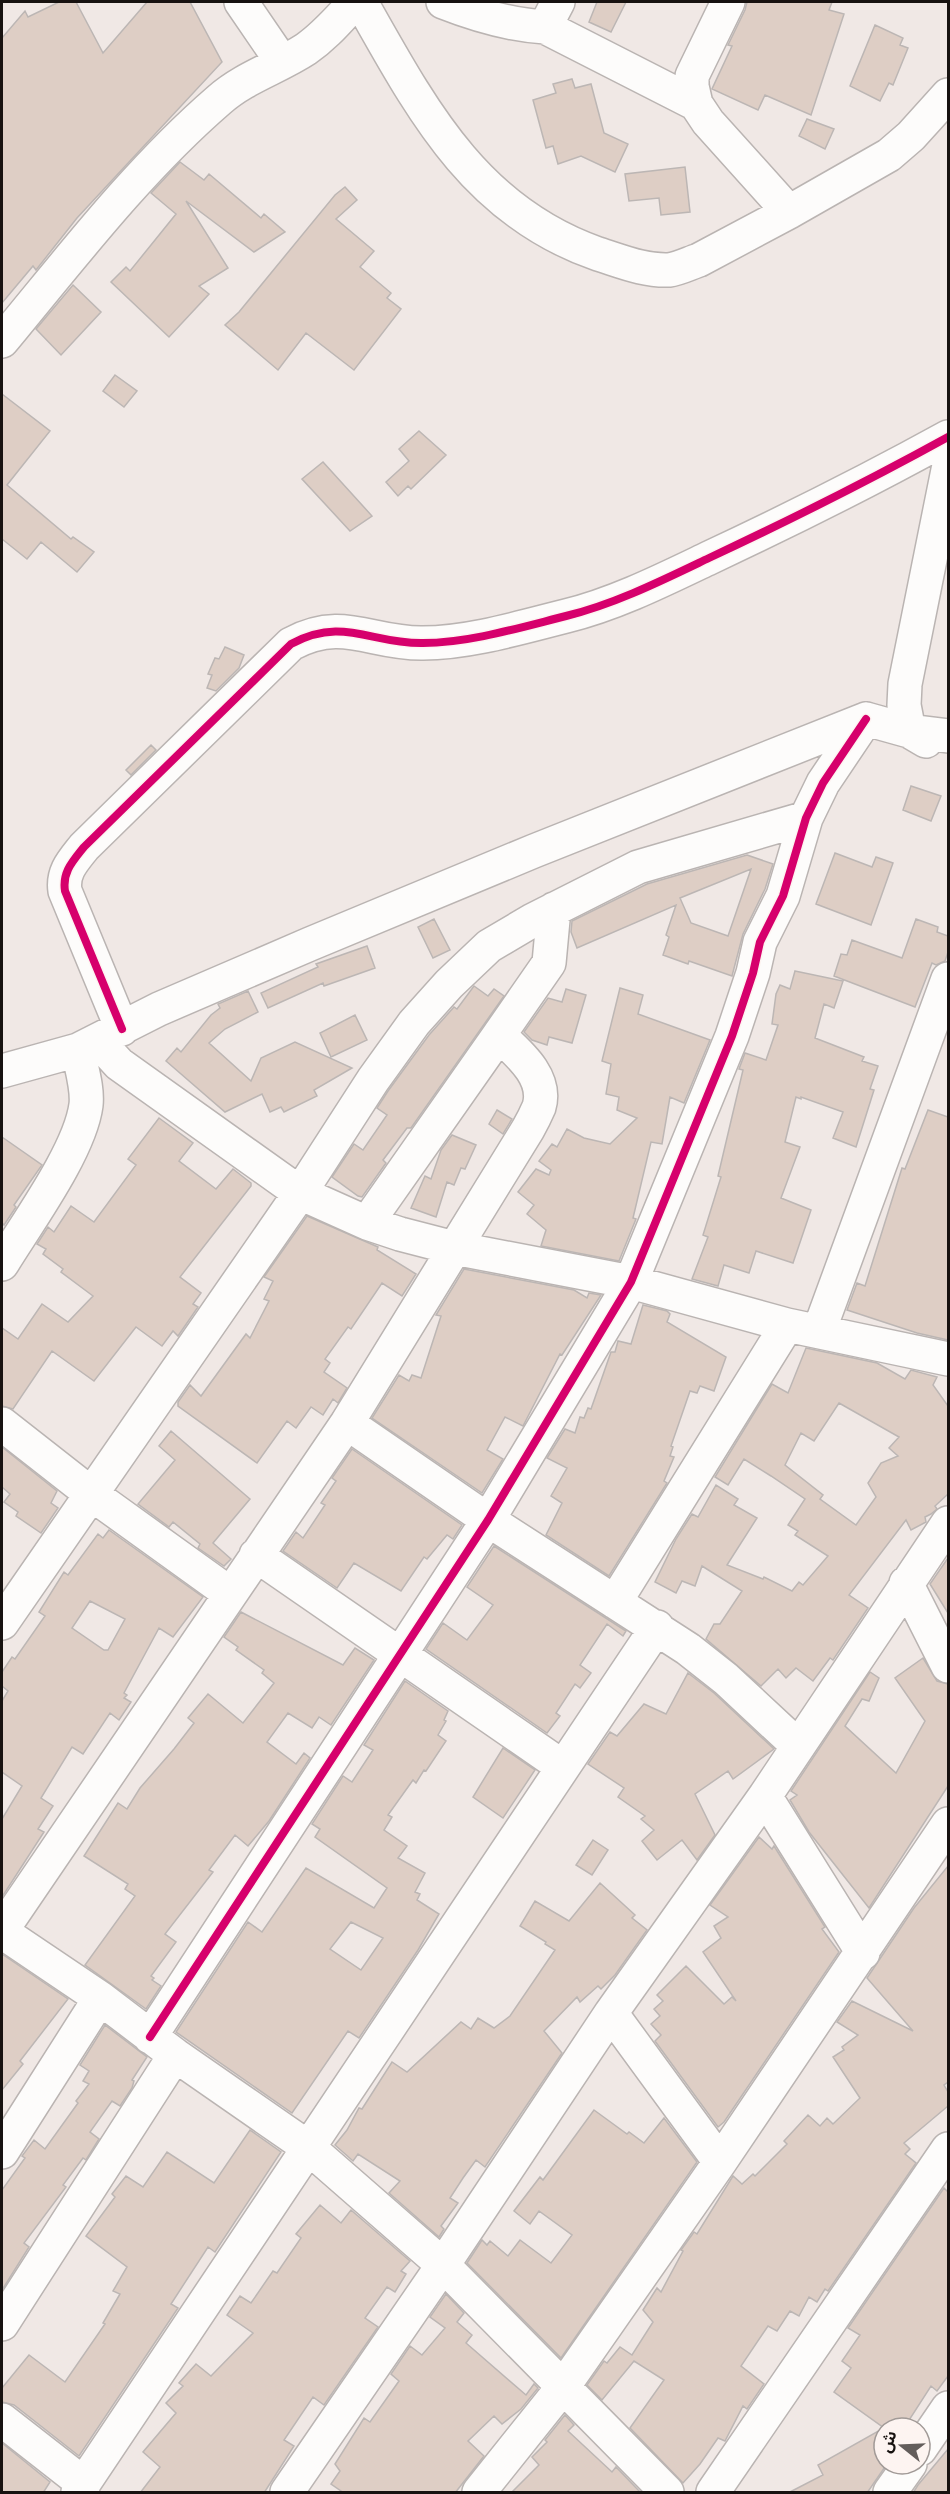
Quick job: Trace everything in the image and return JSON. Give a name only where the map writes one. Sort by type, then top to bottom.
[{"type":"street","points":[[241,2],[282,62]]},
{"type":"street","points":[[2,341],[115,204],[168,147],[238,84],[305,49],[329,31],[355,2]]},
{"type":"street","points":[[361,2],[417,100],[463,163],[486,188],[530,222],[557,237],[646,269],[670,270],[699,260],[789,212],[889,155],[912,136],[947,98]]},
{"type":"street","points":[[443,2],[471,13],[517,25],[551,14],[696,104]]},
{"type":"street","points":[[728,2],[692,76],[696,104],[708,122],[789,212]]},
{"type":"street","points":[[948,437],[871,480],[786,522],[635,592],[569,616],[500,632],[440,642],[403,642],[340,630],[323,631],[306,636],[291,644],[84,847],[65,873],[63,881],[100,1040],[108,1052],[119,1064],[300,1193],[367,1223],[454,1248],[631,1282],[787,1325],[948,1359]]},
{"type":"street","points":[[909,731],[904,705],[905,684],[948,470]]},
{"type":"street","points":[[2,2324],[163,2046],[400,1655],[488,1521],[631,1282],[738,1018],[753,974],[760,942],[783,896],[806,818],[823,783],[866,719]]},
{"type":"street","points":[[2,1071],[100,1040],[159,1009],[235,976],[512,860],[866,719],[909,731],[948,736]]},
{"type":"street","points":[[909,731],[948,752]]},
{"type":"street","points":[[2,1623],[300,1193],[373,1080],[414,1023],[448,984],[489,946],[554,909],[638,867],[806,818]]},
{"type":"street","points":[[367,1223],[549,963],[554,909]]},
{"type":"street","points":[[819,1331],[948,979]]},
{"type":"street","points":[[499,1035],[533,1071],[539,1085],[540,1105],[512,1156],[347,1423],[229,1593],[2,1931],[100,1998],[163,2046],[309,2148],[443,2265],[663,2491]]},
{"type":"street","points":[[2,1264],[56,1176],[83,1119],[100,1040]]},
{"type":"street","points":[[615,1602],[787,1325]]},
{"type":"street","points":[[347,1423],[488,1521],[657,1627],[726,1679],[798,1746]]},
{"type":"street","points":[[2,1424],[90,1493],[229,1593]]},
{"type":"street","points":[[287,2493],[443,2265],[610,2013],[765,1796],[948,1523]]},
{"type":"street","points":[[255,1555],[563,1767]]},
{"type":"street","points":[[906,1583],[948,1666]]},
{"type":"street","points":[[2,2420],[81,2488],[657,1627]]},
{"type":"street","points":[[765,1796],[863,1953]]},
{"type":"street","points":[[479,2493],[563,2387],[863,1953],[948,1824]]},
{"type":"street","points":[[2,2152],[100,1998]]},
{"type":"street","points":[[610,2013],[720,2162]]},
{"type":"street","points":[[713,2493],[948,2149]]},
{"type":"street","points":[[932,2431],[948,2408]]},
{"type":"street","points":[[890,2493],[902,2476]]},
{"type":"building","points":[[59,2],[76,2],[103,53],[147,2],[190,2],[222,62],[77,218],[36,270],[33,266],[2,303],[2,38],[25,11],[28,17]]},
{"type":"building","points":[[597,2],[626,2],[611,32],[589,22]]},
{"type":"building","points":[[747,2],[832,2],[829,10],[844,14],[811,115],[765,95],[758,110],[712,89],[732,46],[728,45]]},
{"type":"building","points":[[875,25],[903,38],[900,45],[908,48],[893,85],[889,83],[880,101],[850,86]]},
{"type":"building","points":[[572,79],[575,88],[591,84],[604,133],[628,144],[615,172],[581,156],[558,164],[553,146],[546,148],[533,100],[556,93],[553,84]]},
{"type":"building","points":[[807,119],[834,129],[825,149],[799,136]]},
{"type":"building","points":[[180,162],[204,180],[209,174],[261,218],[264,214],[285,232],[254,252],[186,201],[228,268],[199,286],[209,294],[169,337],[111,282],[126,267],[130,271],[176,214],[151,193]]},
{"type":"building","points":[[685,167],[690,212],[661,215],[659,198],[629,201],[625,174]]},
{"type":"building","points":[[345,187],[357,200],[336,219],[374,251],[360,267],[391,293],[387,298],[401,309],[354,370],[306,333],[278,370],[225,325],[239,312],[335,195]]},
{"type":"building","points":[[73,285],[101,312],[61,355],[36,329]]},
{"type":"building","points":[[115,375],[137,391],[124,407],[103,391]]},
{"type":"building","points":[[2,394],[50,431],[7,485],[71,539],[73,537],[94,552],[77,572],[41,542],[27,559],[2,539]]},
{"type":"building","points":[[419,431],[446,455],[411,489],[408,486],[398,496],[386,482],[409,461],[399,449]]},
{"type":"building","points":[[323,462],[372,516],[350,531],[302,479]]},
{"type":"building","points":[[225,647],[244,655],[239,668],[216,691],[207,688],[212,675],[208,674],[215,658],[219,659]]},
{"type":"building","points":[[151,745],[156,750],[131,775],[126,770]]},
{"type":"building","points":[[911,786],[941,796],[931,821],[903,810]]},
{"type":"building","points":[[835,853],[872,867],[876,857],[893,863],[871,925],[816,904]]},
{"type":"building","points":[[747,855],[773,864],[765,889],[743,934],[732,976],[689,961],[688,964],[663,955],[669,937],[666,935],[676,905],[577,948],[571,932],[572,921],[647,884]],"holes":[[[751,869],[728,936],[691,923],[680,898]]]},
{"type":"building","points":[[434,919],[450,950],[433,958],[418,927]]},
{"type":"building","points":[[916,919],[938,927],[937,932],[948,936],[948,952],[945,961],[936,965],[932,963],[915,1007],[834,976],[841,954],[847,955],[852,940],[902,958]]},
{"type":"building","points":[[367,946],[375,968],[324,986],[323,983],[268,1008],[261,993],[318,967],[316,964]]},
{"type":"building","points":[[795,971],[843,981],[834,1008],[824,1004],[815,1038],[864,1057],[862,1061],[878,1066],[870,1089],[874,1090],[856,1147],[833,1138],[843,1112],[796,1097],[785,1142],[800,1147],[781,1198],[811,1210],[793,1263],[756,1251],[749,1273],[724,1265],[718,1286],[692,1279],[708,1237],[703,1235],[721,1177],[718,1176],[743,1070],[739,1069],[745,1053],[766,1060],[778,1025],[772,1024],[776,994],[780,985],[790,989]]},
{"type":"building","points":[[474,986],[488,996],[494,989],[504,996],[411,1128],[407,1128],[383,1160],[386,1163],[362,1197],[358,1196],[332,1177],[354,1144],[363,1150],[387,1115],[377,1108],[388,1091],[429,1035],[454,1007],[457,1009]]},
{"type":"building","points":[[620,988],[643,995],[638,1014],[710,1040],[684,1103],[670,1097],[662,1144],[651,1142],[633,1218],[636,1219],[619,1261],[541,1246],[546,1230],[527,1214],[534,1205],[518,1192],[536,1169],[549,1175],[551,1170],[539,1161],[552,1144],[557,1147],[567,1129],[584,1138],[610,1144],[637,1118],[617,1110],[619,1097],[606,1094],[611,1064],[602,1061]]},
{"type":"building","points":[[566,989],[586,995],[572,1043],[549,1037],[547,1045],[532,1040],[524,1032],[548,998],[562,1002]]},
{"type":"building","points":[[248,991],[258,1012],[225,1029],[209,1043],[251,1081],[261,1058],[295,1042],[352,1068],[314,1090],[317,1096],[284,1112],[281,1107],[270,1112],[262,1094],[225,1112],[166,1061],[177,1048],[181,1052],[211,1015],[220,1008],[218,1004]]},
{"type":"building","points":[[355,1015],[367,1040],[331,1057],[320,1033]]},
{"type":"building","points":[[497,1110],[512,1119],[503,1134],[489,1124]]},
{"type":"building","points":[[928,1110],[948,1117],[948,1340],[917,1333],[847,1310],[857,1283],[865,1286],[902,1168],[905,1169]]},
{"type":"building","points":[[159,1118],[193,1143],[179,1161],[216,1189],[233,1169],[251,1183],[251,1186],[180,1277],[201,1293],[193,1304],[198,1307],[178,1336],[173,1331],[162,1346],[136,1327],[94,1381],[52,1351],[13,1409],[2,1406],[2,1328],[18,1339],[42,1304],[68,1322],[93,1296],[61,1272],[63,1269],[43,1254],[46,1249],[37,1244],[48,1227],[54,1232],[71,1206],[94,1222],[136,1165],[128,1159]]},
{"type":"building","points":[[452,1135],[476,1145],[465,1169],[461,1168],[454,1185],[447,1182],[436,1217],[411,1208],[425,1176],[431,1179],[441,1150]]},
{"type":"building","points":[[2,1137],[42,1165],[14,1205],[16,1207],[4,1225],[2,1223]]},
{"type":"building","points":[[307,1216],[378,1247],[377,1250],[416,1274],[402,1296],[382,1283],[351,1329],[348,1327],[325,1359],[330,1363],[324,1372],[347,1388],[338,1403],[333,1399],[323,1415],[311,1407],[296,1428],[287,1421],[257,1463],[178,1406],[178,1402],[190,1385],[201,1396],[246,1334],[250,1338],[269,1301],[264,1299],[273,1281],[264,1277]]},
{"type":"building","points":[[464,1269],[574,1290],[587,1298],[589,1293],[601,1295],[562,1355],[560,1354],[523,1426],[505,1417],[487,1450],[503,1459],[482,1493],[372,1418],[399,1375],[409,1381],[412,1375],[421,1378],[441,1316],[436,1315]]},
{"type":"building","points":[[643,1305],[667,1311],[670,1314],[667,1322],[726,1357],[714,1391],[700,1386],[697,1393],[690,1391],[671,1446],[673,1447],[670,1456],[674,1457],[664,1481],[667,1483],[609,1576],[546,1535],[562,1503],[551,1496],[567,1468],[547,1458],[565,1429],[575,1433],[580,1417],[584,1418],[588,1408],[591,1409],[611,1352],[615,1352],[618,1341],[631,1344]]},
{"type":"building","points":[[806,1348],[877,1363],[905,1379],[911,1370],[937,1377],[933,1385],[948,1406],[948,1494],[935,1506],[937,1509],[925,1517],[926,1522],[911,1530],[906,1520],[849,1595],[868,1608],[833,1660],[830,1658],[813,1681],[796,1668],[786,1678],[778,1669],[761,1686],[706,1639],[714,1624],[720,1624],[742,1591],[702,1566],[695,1586],[682,1581],[676,1593],[655,1582],[676,1539],[692,1514],[698,1517],[716,1485],[738,1499],[734,1505],[757,1518],[727,1565],[763,1579],[764,1577],[792,1591],[799,1582],[803,1585],[828,1556],[795,1535],[798,1531],[788,1525],[805,1499],[744,1459],[728,1485],[715,1477],[772,1384],[788,1393]],"holes":[[[839,1403],[899,1437],[889,1448],[898,1456],[881,1463],[868,1483],[876,1497],[856,1525],[820,1499],[823,1495],[785,1465],[801,1433],[814,1441]]]},
{"type":"building","points":[[171,1431],[250,1499],[213,1543],[231,1559],[224,1566],[198,1548],[200,1544],[173,1522],[169,1527],[138,1504],[175,1460],[159,1446]]},
{"type":"building","points":[[2,1447],[57,1491],[51,1503],[58,1508],[41,1533],[16,1516],[18,1512],[4,1502],[10,1494],[2,1487]]},
{"type":"building","points":[[352,1449],[462,1525],[453,1539],[447,1535],[427,1559],[424,1557],[401,1591],[354,1563],[337,1588],[283,1551],[296,1532],[303,1538],[325,1505],[321,1503],[336,1481],[332,1478]]},
{"type":"building","points":[[109,1530],[203,1597],[173,1637],[159,1628],[124,1693],[127,1695],[124,1698],[131,1702],[119,1720],[110,1713],[83,1754],[72,1747],[41,1798],[53,1806],[38,1829],[44,1832],[2,1897],[2,1819],[22,1786],[2,1772],[2,1701],[8,1691],[2,1686],[2,1672],[12,1657],[15,1659],[45,1616],[39,1612],[64,1572],[68,1575],[98,1534],[103,1538]],"holes":[[[90,1601],[125,1619],[108,1650],[104,1650],[72,1628]]]},
{"type":"building","points":[[494,1546],[626,1631],[623,1636],[607,1624],[580,1665],[591,1673],[580,1688],[575,1684],[556,1713],[560,1716],[547,1733],[426,1649],[443,1623],[467,1640],[493,1605],[467,1587]]},
{"type":"building","points":[[948,1558],[948,1613],[930,1584]]},
{"type":"building","points":[[241,1612],[343,1665],[355,1648],[374,1660],[331,1725],[319,1717],[312,1728],[288,1713],[267,1742],[296,1764],[304,1753],[310,1758],[269,1821],[248,1846],[235,1835],[209,1870],[213,1872],[165,1934],[176,1942],[151,1976],[154,1978],[152,1980],[161,1986],[146,2009],[85,1965],[135,1896],[125,1889],[128,1884],[84,1856],[118,1803],[127,1809],[140,1788],[194,1723],[188,1718],[208,1694],[243,1723],[274,1683],[262,1673],[264,1670],[236,1650],[238,1647],[224,1637]]},
{"type":"building","points":[[923,1658],[937,1681],[948,1684],[948,1786],[869,1908],[809,1832],[790,1800],[797,1795],[791,1791],[870,1672],[879,1678],[869,1701],[862,1699],[845,1726],[896,1773],[925,1721],[895,1678]]},
{"type":"building","points":[[688,1673],[714,1693],[774,1749],[733,1779],[728,1771],[695,1794],[715,1835],[697,1860],[682,1840],[657,1860],[642,1841],[654,1830],[641,1819],[645,1816],[618,1797],[624,1788],[588,1764],[610,1732],[617,1736],[644,1704],[666,1714]]},
{"type":"building","points":[[405,1681],[448,1711],[444,1720],[446,1721],[438,1735],[446,1741],[426,1771],[424,1770],[416,1783],[413,1780],[388,1815],[392,1817],[384,1830],[407,1846],[398,1858],[425,1873],[415,1892],[420,1894],[417,1900],[439,1914],[418,1950],[359,2038],[348,2031],[292,2113],[176,2032],[248,1922],[262,1932],[306,1868],[374,1908],[387,1888],[315,1837],[320,1829],[312,1824],[343,1776],[352,1782],[373,1750],[364,1745]],"holes":[[[351,1922],[383,1938],[361,1970],[330,1949]]]},
{"type":"building","points":[[503,1748],[535,1770],[503,1818],[473,1797]]},
{"type":"building","points":[[759,1837],[772,1849],[774,1846],[825,1927],[822,1929],[839,1952],[724,2122],[718,2127],[655,2041],[661,2035],[651,2024],[660,2016],[654,2009],[663,2001],[657,1995],[686,1966],[724,2004],[732,1997],[736,2001],[703,1952],[721,1938],[714,1926],[728,1917],[710,1905]]},
{"type":"building","points":[[593,1840],[608,1850],[592,1875],[576,1865]]},
{"type":"building","points":[[948,1866],[948,2082],[944,2085],[948,2092],[948,2106],[904,2143],[910,2149],[905,2154],[916,2163],[828,2291],[825,2289],[817,2302],[809,2297],[799,2316],[790,2311],[777,2331],[768,2326],[741,2366],[764,2384],[747,2409],[743,2406],[725,2441],[718,2438],[683,2483],[630,2428],[664,2380],[634,2361],[602,2400],[587,2385],[604,2361],[607,2363],[620,2347],[632,2355],[653,2322],[643,2310],[657,2288],[661,2292],[683,2251],[681,2250],[694,2232],[697,2234],[733,2176],[742,2184],[753,2174],[755,2176],[787,2144],[784,2141],[808,2115],[820,2126],[827,2118],[833,2124],[860,2098],[833,2057],[844,2050],[842,2047],[858,2035],[837,2022],[852,2001],[913,2031],[867,1978],[914,1908]]},
{"type":"building","points":[[600,1883],[635,1915],[632,1918],[647,1930],[615,1975],[601,1989],[598,1986],[580,2002],[577,1997],[544,2031],[562,2053],[485,2167],[476,2160],[463,2178],[450,2198],[458,2203],[441,2226],[444,2229],[439,2237],[389,2193],[400,2181],[358,2154],[353,2161],[335,2145],[347,2130],[359,2108],[362,2109],[392,2062],[407,2072],[461,2022],[471,2029],[478,2018],[494,2028],[510,2016],[555,1950],[520,1926],[535,1901],[569,1921]]},
{"type":"building","points":[[2,1954],[68,1999],[20,2061],[23,2064],[2,2090]]},
{"type":"building","points":[[105,2025],[147,2057],[132,2080],[134,2081],[132,2088],[120,2106],[112,2101],[90,2132],[99,2139],[86,2160],[83,2158],[63,2185],[66,2187],[24,2243],[29,2247],[2,2290],[2,2190],[25,2158],[22,2156],[34,2140],[45,2149],[78,2103],[76,2101],[89,2084],[83,2081],[89,2071],[80,2065]]},
{"type":"building","points":[[594,2110],[627,2134],[629,2132],[644,2143],[664,2118],[697,2162],[561,2358],[467,2263],[482,2240],[487,2245],[490,2241],[508,2256],[520,2240],[551,2263],[572,2235],[539,2211],[530,2224],[514,2211],[540,2177],[543,2180]]},
{"type":"building","points":[[250,2130],[281,2152],[215,2252],[208,2247],[171,2304],[178,2308],[79,2456],[14,2405],[2,2402],[2,2388],[29,2355],[65,2382],[105,2324],[103,2323],[120,2294],[113,2291],[127,2267],[86,2236],[115,2197],[112,2194],[126,2176],[143,2187],[167,2152],[214,2183]]},
{"type":"building","points":[[944,2188],[948,2192],[948,2376],[937,2391],[931,2386],[912,2416],[872,2416],[872,2419],[834,2392],[851,2368],[842,2361],[860,2335],[848,2328]]},
{"type":"building","points":[[320,2205],[341,2223],[351,2210],[410,2261],[401,2271],[406,2274],[395,2292],[387,2287],[365,2318],[378,2327],[324,2405],[313,2397],[284,2440],[294,2446],[264,2493],[140,2493],[160,2467],[143,2452],[176,2413],[166,2403],[183,2386],[179,2383],[196,2364],[211,2376],[253,2333],[227,2315],[240,2296],[251,2303],[273,2271],[277,2273],[301,2238],[296,2234]]},
{"type":"building","points":[[446,2294],[464,2313],[457,2322],[472,2335],[466,2343],[526,2395],[534,2384],[538,2388],[521,2409],[502,2424],[494,2416],[468,2441],[484,2456],[455,2493],[344,2493],[331,2484],[340,2471],[335,2464],[364,2418],[370,2422],[399,2381],[391,2374],[410,2346],[422,2355],[445,2328],[430,2317]]},
{"type":"building","points":[[565,2415],[574,2425],[568,2431],[612,2472],[616,2467],[641,2493],[511,2493],[539,2465],[532,2457],[547,2442],[545,2440]]},
{"type":"building","points":[[872,2435],[872,2476],[879,2476],[867,2493],[788,2493],[823,2475],[818,2465]]},
{"type":"building","points":[[2,2443],[50,2482],[43,2493],[2,2493]]},
{"type":"building","points":[[948,2449],[948,2493],[913,2493],[926,2476],[932,2476],[932,2468]]},
{"type":"cycle path","points":[[122,1029],[65,891],[67,872],[84,847],[291,644],[326,632],[357,633],[405,642],[459,640],[584,611],[639,591],[739,544],[948,437]]},
{"type":"cycle path","points":[[150,2037],[488,1520],[631,1282],[732,1036],[753,973],[760,942],[783,896],[806,818],[823,783],[866,719]]}]
